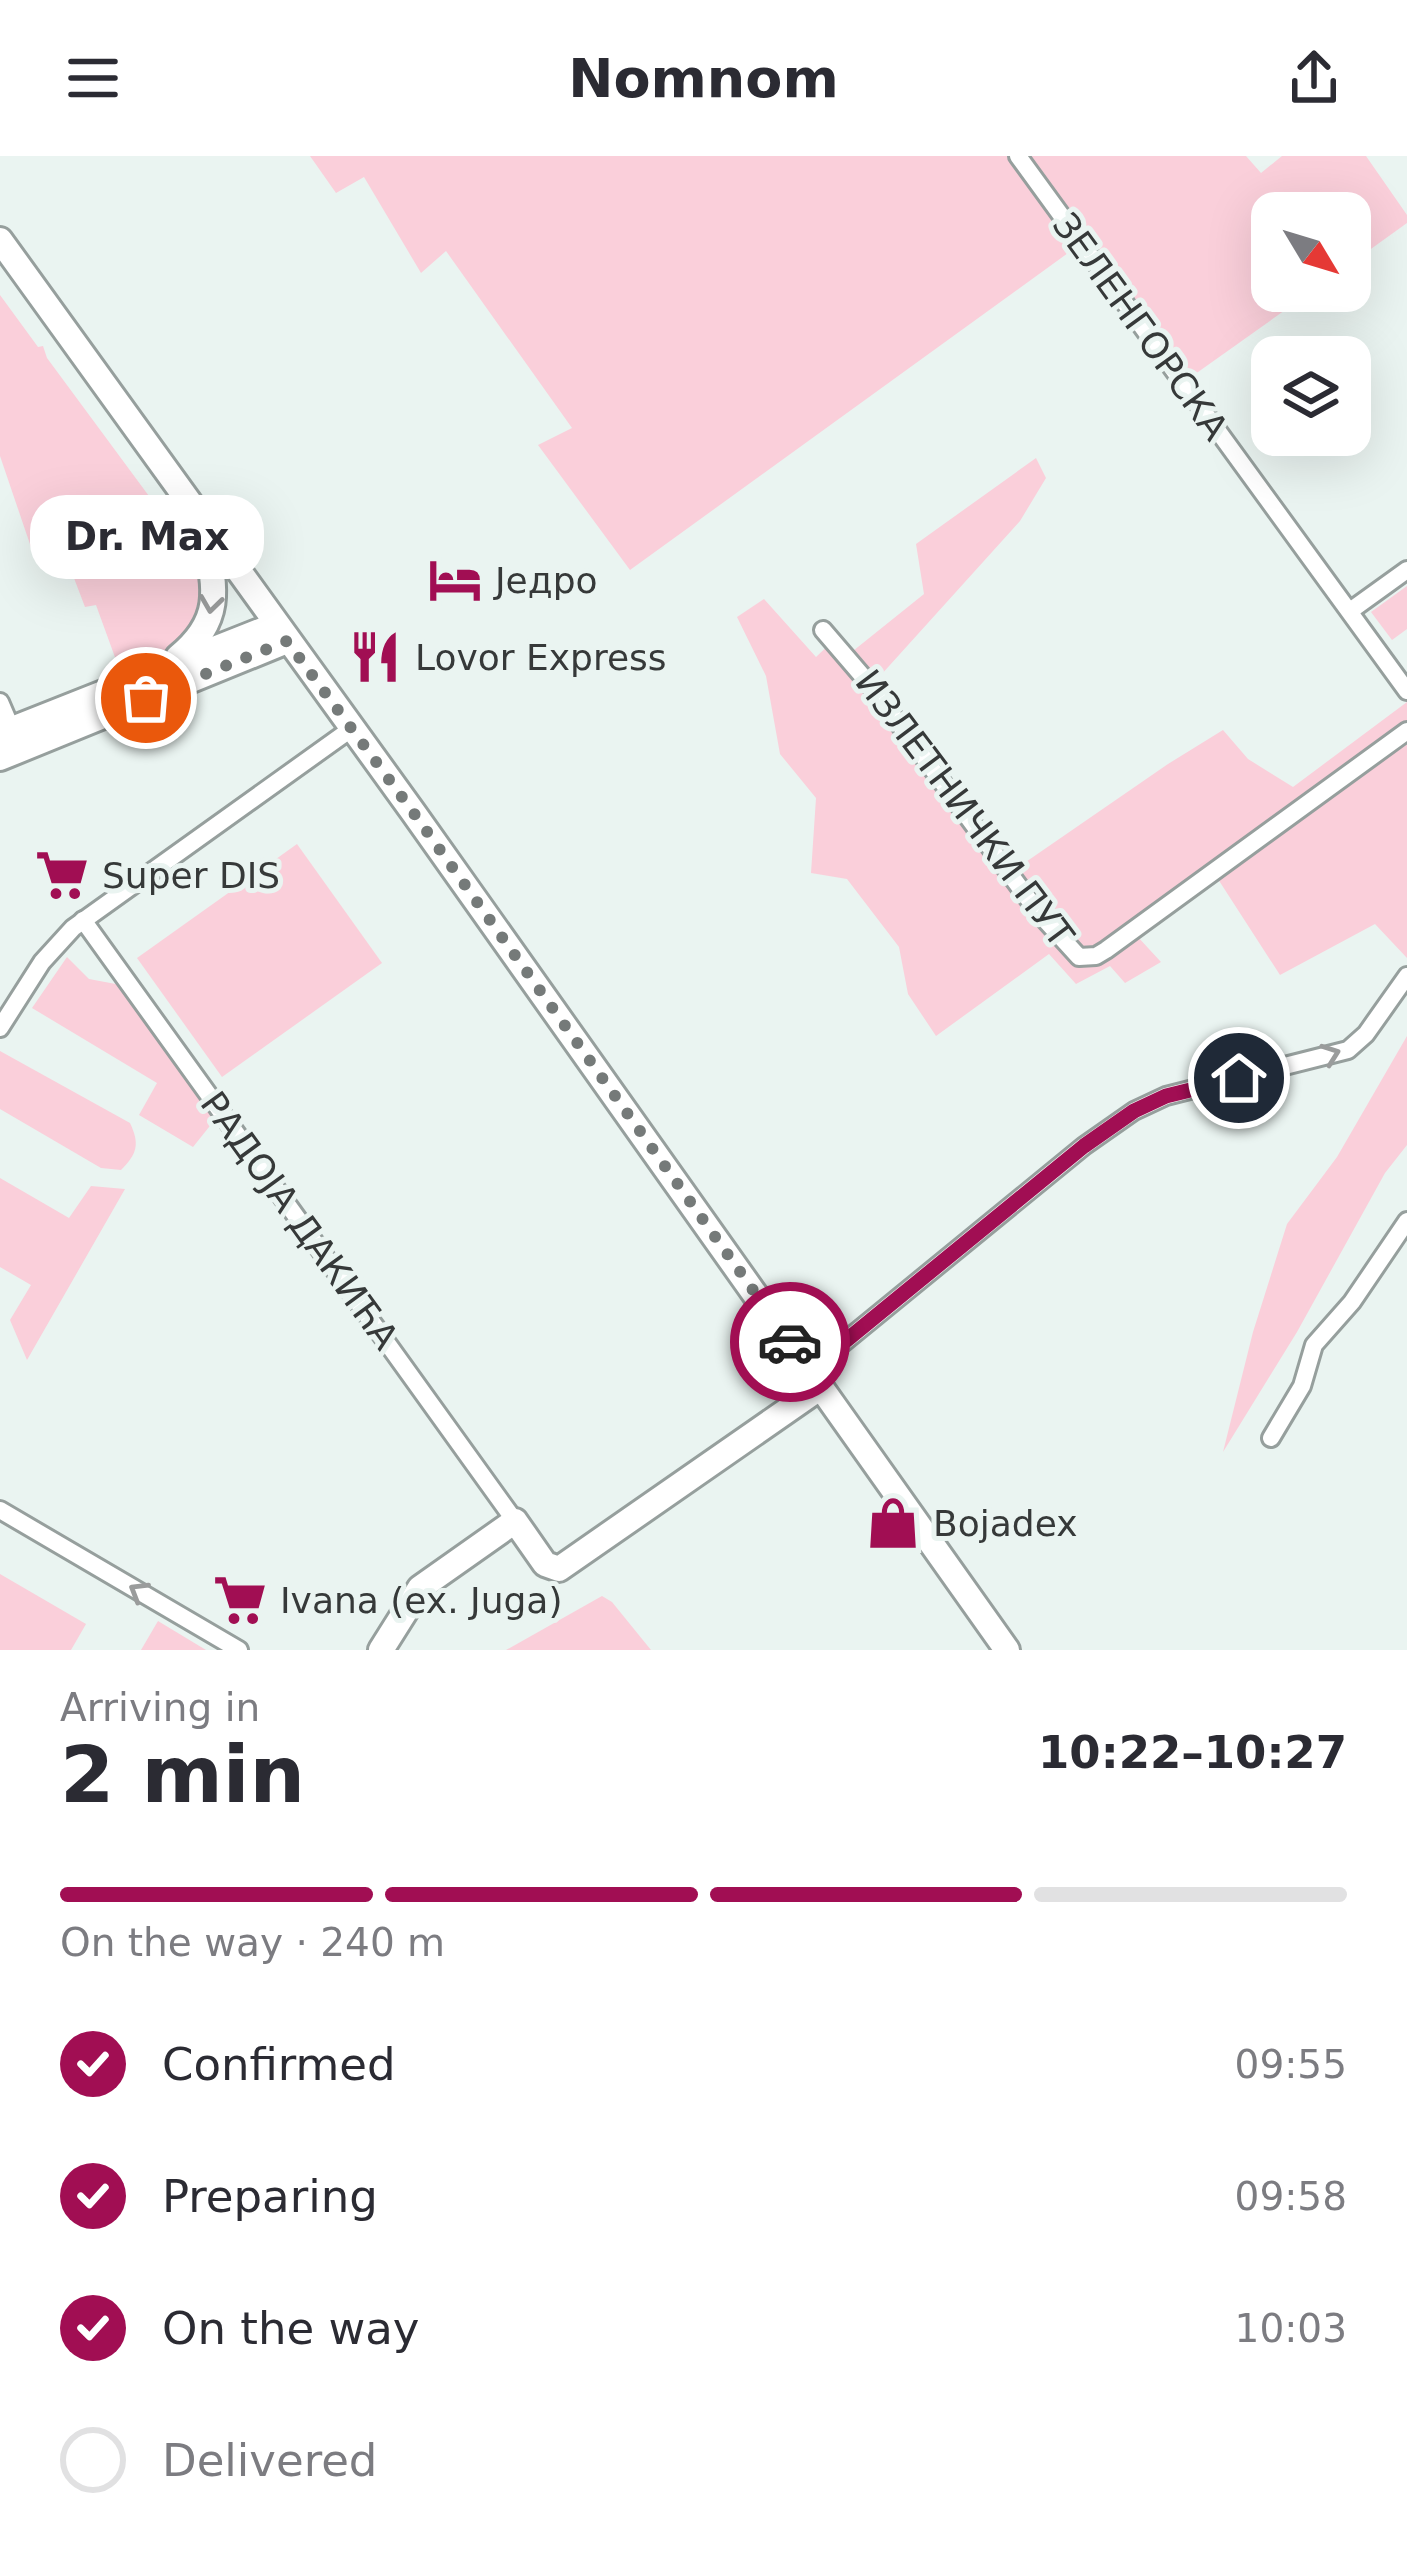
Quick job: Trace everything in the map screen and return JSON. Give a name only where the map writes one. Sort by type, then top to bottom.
[{"type":"main road","points":[[0,240],[1007,1650]]},
{"type":"main road","points":[[161,670],[200,639],[212,608],[214,582],[201,519]]},
{"type":"main road","points":[[6,732],[161,670],[281,633]]},
{"type":"main road","points":[[0,758],[281,633]]},
{"type":"main road","points":[[381,1650],[419,1588],[515,1521],[545,1564],[559,1568],[816,1378]]},
{"type":"street","name":"ЗЕЛЕНГОРСКА","points":[[1018,156],[1407,691]]},
{"type":"street","points":[[1351,611],[1407,570]]},
{"type":"street","name":"ИЗЛЕТНИЧКИ ПУТ","points":[[823,630],[871,686],[1054,932],[1072,952],[1088,958],[1106,950],[1407,731]]},
{"type":"street","points":[[0,702],[6,732]]},
{"type":"street","points":[[0,1028],[49,953],[83,920],[351,729]]},
{"type":"street","name":"РАДОЈА ДАКИЋА","points":[[83,920],[515,1521]]},
{"type":"street","points":[[816,1378],[1084,1146],[1134,1111],[1166,1096],[1348,1050],[1366,1034],[1407,976]]},
{"type":"street","points":[[1271,1438],[1302,1386],[1314,1345],[1352,1302],[1407,1221]]},
{"type":"street","points":[[0,1510],[239,1650]]},
{"type":"shaded area","points":[[310,156],[1246,156],[1261,173],[1282,156],[1366,156],[1407,215],[1407,223],[1371,249],[1371,192],[1251,192],[1251,312],[1282,312],[1191,377],[1086,240],[630,570],[538,445],[572,428],[446,251],[421,273],[364,177],[336,193]]},
{"type":"shaded area","points":[[0,295],[38,347],[43,346],[47,358],[225,599],[219,637],[120,671],[96,605],[85,607],[61,544],[33,553],[0,456]]},
{"type":"shaded area","points":[[1036,458],[1046,478],[1020,521],[871,686],[1010,873],[1223,730],[1248,759],[1293,787],[1407,702],[1407,958],[1375,924],[1280,975],[1216,876],[1137,936],[1161,962],[1125,983],[1110,966],[1076,984],[1049,954],[936,1036],[908,994],[899,947],[847,879],[811,873],[816,798],[780,754],[766,676],[737,617],[764,599],[816,657],[834,640],[848,655],[924,594],[916,544]]},
{"type":"shaded area","points":[[1407,586],[1407,629],[1392,640],[1371,612]]},
{"type":"shaded area","points":[[297,844],[382,963],[222,1077],[137,958]]},
{"type":"shaded area","points":[[67,957],[89,979],[121,985],[217,1117],[193,1147],[139,1115],[157,1083],[32,1008]]},
{"type":"shaded area","points":[[1407,1036],[1407,1145],[1385,1173],[1297,1332],[1223,1452],[1287,1224],[1337,1157]]},
{"type":"shaded area","points":[[0,1051],[130,1123],[135,1137],[131,1159],[121,1170],[101,1168],[0,1109]]},
{"type":"shaded area","points":[[0,1178],[69,1218],[91,1186],[125,1189],[27,1360],[10,1320],[31,1285],[0,1267]]},
{"type":"shaded area","points":[[0,1574],[86,1624],[71,1650],[0,1650]]},
{"type":"shaded area","points":[[602,1596],[651,1650],[506,1650]]},
{"type":"shaded area","points":[[158,1621],[206,1650],[141,1650]]},
{"type":"way so far","points":[[146,698],[287,641],[790,1342]]},
{"type":"place","name":"Једро","points":[[455,580]]},
{"type":"place","name":"Lovor Express","points":[[375,657]]},
{"type":"place","name":"Dr. Max","points":[[146,698]]},
{"type":"place","name":"Super DIS","points":[[62,875]]},
{"type":"place","name":"Bojadex","points":[[893,1523]]},
{"type":"place","name":"Ivana (ex. Juga)","points":[[240,1600]]},
{"type":"route","points":[[790,1342],[810,1370],[1084,1146],[1134,1111],[1166,1096],[1239,1078]]}]
